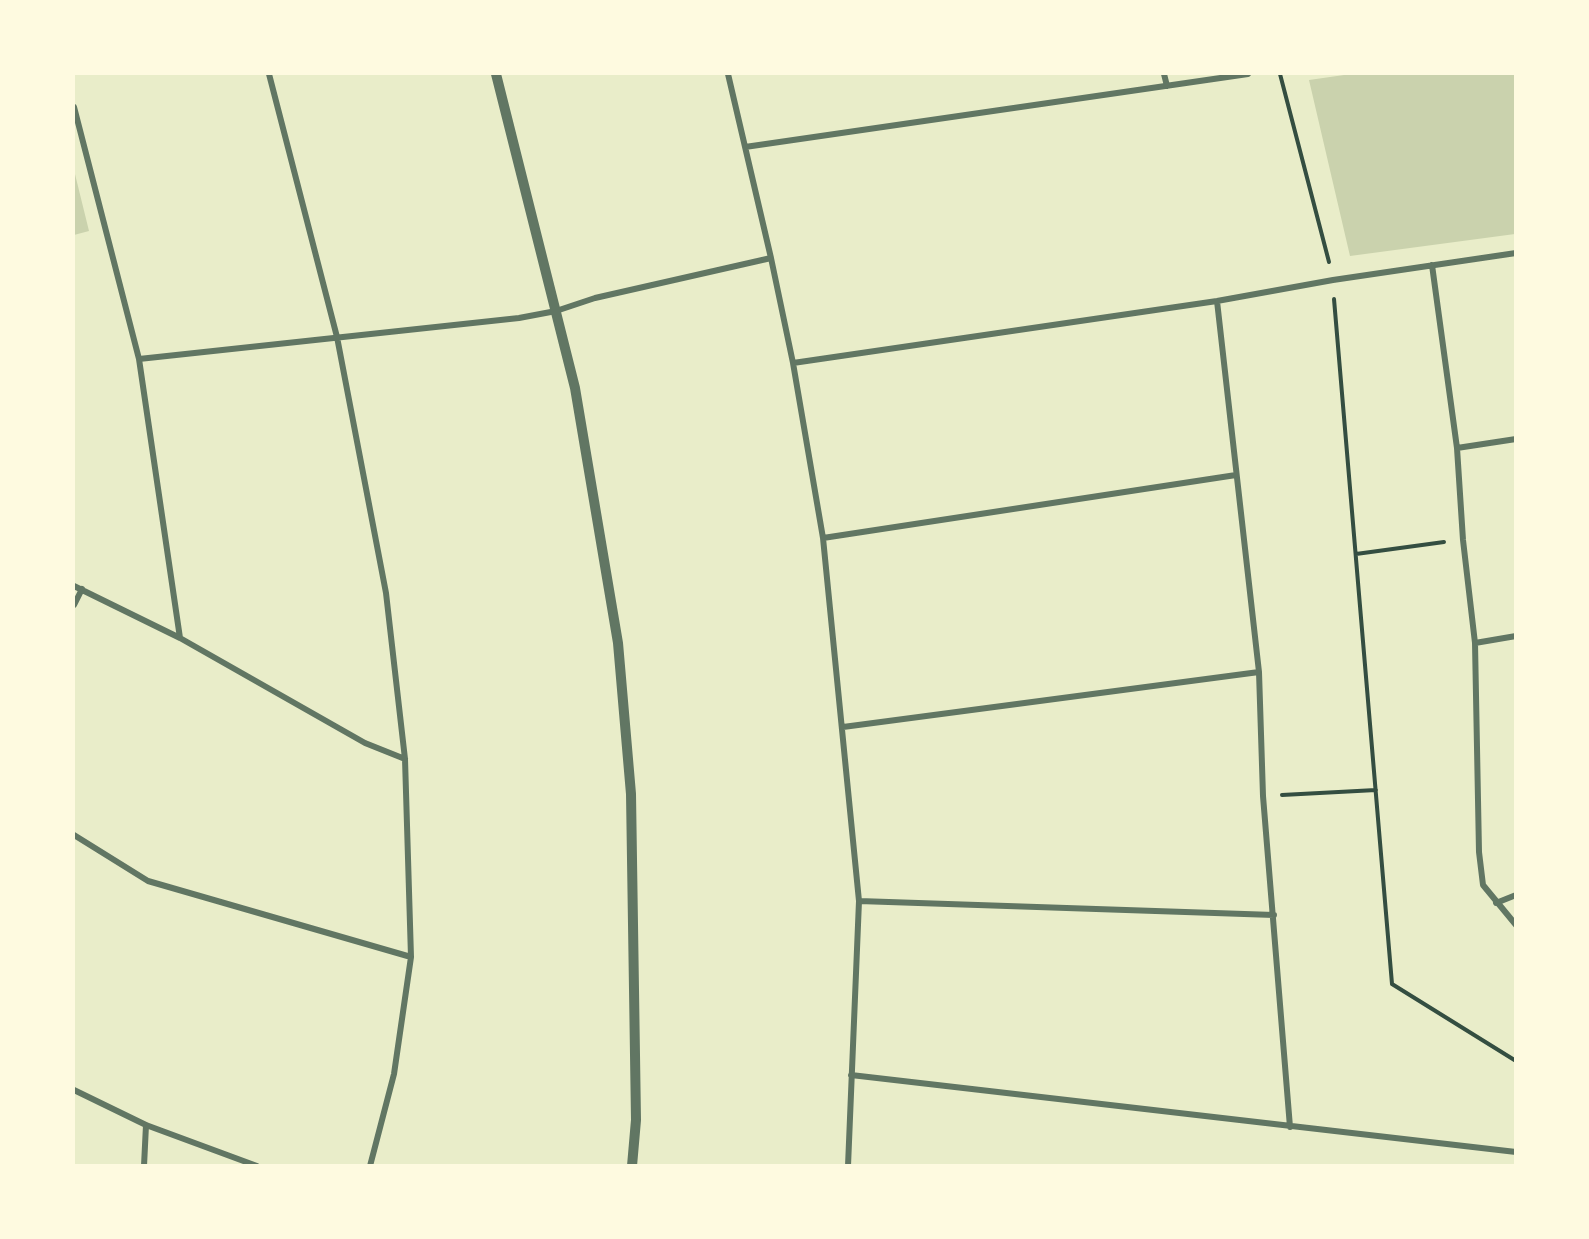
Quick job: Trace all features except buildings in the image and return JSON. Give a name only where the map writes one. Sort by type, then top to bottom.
[{"type":"street","points":[[269,74],[337,337],[386,593],[405,759],[411,957],[394,1074],[370,1166]]},
{"type":"street","points":[[496,74],[575,388],[616,631],[631,794],[636,1120],[632,1166]]},
{"type":"street","points":[[728,74],[793,363],[823,538],[860,901],[848,1166]]},
{"type":"street","points":[[1164,74],[1167,86]]},
{"type":"street","points":[[745,147],[1248,74]]},
{"type":"street","points":[[74,107],[139,359],[180,638]]},
{"type":"street","points":[[793,363],[1216,301],[1333,280],[1515,252]]},
{"type":"street","points":[[139,359],[519,318],[556,311],[595,298],[771,258]]},
{"type":"street","points":[[1432,265],[1457,448],[1463,540],[1475,642],[1479,852],[1483,885],[1515,925]]},
{"type":"street","points":[[1216,301],[1258,672],[1263,796],[1290,1127]]},
{"type":"street","points":[[1457,448],[1515,439]]},
{"type":"street","points":[[823,538],[1236,475]]},
{"type":"street","points":[[74,586],[180,638],[365,743],[405,759]]},
{"type":"street","points":[[74,605],[82,590]]},
{"type":"street","points":[[1475,642],[1515,636]]},
{"type":"street","points":[[843,727],[1258,672]]},
{"type":"street","points":[[74,835],[148,881],[411,957]]},
{"type":"street","points":[[1496,903],[1515,894]]},
{"type":"street","points":[[860,901],[1274,915]]},
{"type":"street","points":[[851,1075],[1515,1152]]},
{"type":"street","points":[[74,1090],[146,1125],[257,1166]]},
{"type":"street","points":[[144,1166],[146,1125]]},
{"type":"path","points":[[1280,74],[1333,280],[1392,984],[1515,1062]]},
{"type":"path","points":[[1356,554],[1463,540]]},
{"type":"path","points":[[1263,796],[1376,789]]},
{"type":"green space","points":[[1351,74],[1515,74],[1515,234],[1350,256],[1309,80]]},
{"type":"green space","points":[[74,170],[89,231],[74,235]]}]
